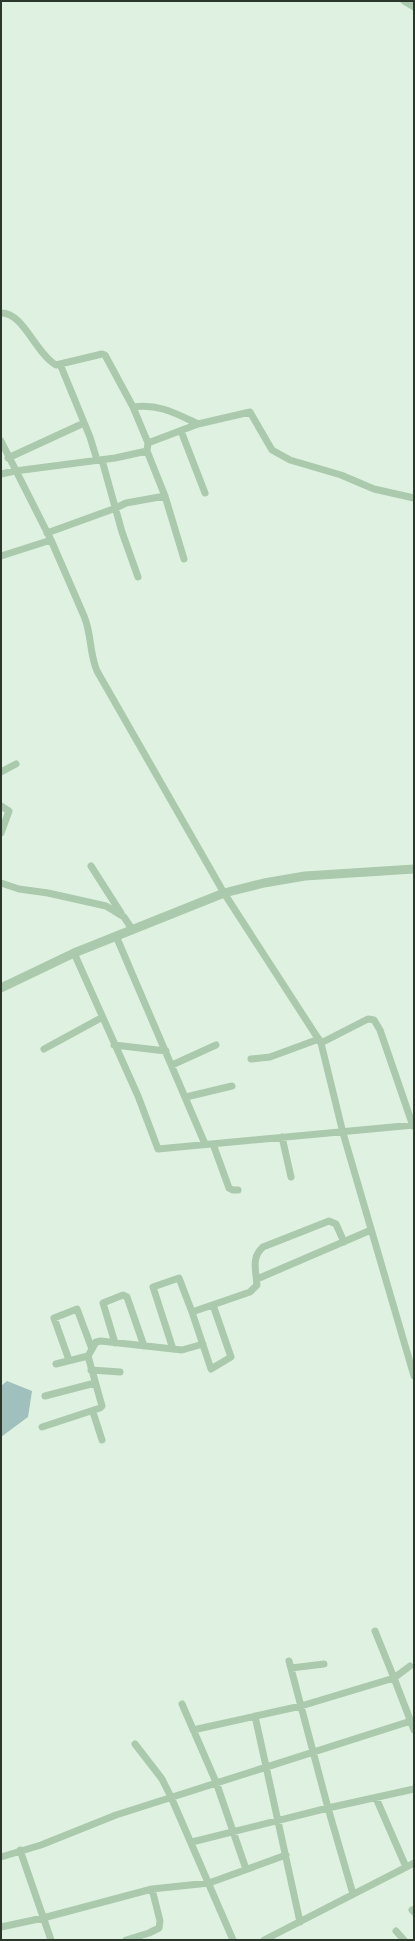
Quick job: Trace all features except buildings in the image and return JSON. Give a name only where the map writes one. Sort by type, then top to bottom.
[{"type":"street","points":[[404,1],[414,7]]},
{"type":"street","points":[[1,313],[6,312],[15,318],[27,330],[42,354],[56,365],[104,354],[133,407],[148,443],[148,451],[165,496],[184,558]]},
{"type":"street","points":[[60,364],[100,460],[138,577]]},
{"type":"street","points":[[133,407],[159,407],[174,412],[198,424]]},
{"type":"street","points":[[148,443],[198,424],[250,412],[272,450],[276,454],[290,460],[341,475],[374,489],[414,498]]},
{"type":"street","points":[[8,458],[84,423]]},
{"type":"street","points":[[181,431],[205,493]]},
{"type":"street","points":[[1,441],[8,458],[47,533],[89,628],[90,648],[97,671],[224,893],[320,1041],[343,1132],[414,1376]]},
{"type":"street","points":[[1,474],[100,460],[148,451]]},
{"type":"street","points":[[47,533],[126,503],[165,496]]},
{"type":"street","points":[[1,556],[50,540]]},
{"type":"street","points":[[1,772],[16,764]]},
{"type":"street","points":[[1,806],[9,811],[1,833]]},
{"type":"street","points":[[91,866],[132,929]]},
{"type":"street","points":[[1,988],[132,929],[224,893],[264,883],[305,876],[414,869]]},
{"type":"street","points":[[1,883],[19,889],[48,893],[106,906],[124,917]]},
{"type":"street","points":[[116,936],[186,1097],[231,1190],[238,1190]]},
{"type":"street","points":[[74,954],[138,1096],[158,1149],[414,1126],[380,1030],[374,1020],[368,1019],[320,1041],[270,1057],[251,1059]]},
{"type":"street","points":[[44,1049],[102,1018]]},
{"type":"street","points":[[172,1065],[216,1044]]},
{"type":"street","points":[[114,1045],[166,1051]]},
{"type":"street","points":[[186,1097],[232,1086]]},
{"type":"street","points":[[282,1137],[291,1177]]},
{"type":"street","points":[[192,1312],[250,1292],[257,1285],[255,1266],[257,1255],[263,1247],[329,1221],[336,1224],[344,1242]]},
{"type":"street","points":[[257,1278],[371,1230]]},
{"type":"street","points":[[173,1349],[153,1287],[179,1278],[211,1368],[231,1357],[213,1305]]},
{"type":"street","points":[[115,1343],[103,1303],[123,1295],[127,1297],[144,1346]]},
{"type":"street","points":[[69,1360],[54,1318],[77,1310],[92,1349]]},
{"type":"street","points":[[42,1428],[93,1412],[102,1406],[88,1356],[94,1344],[99,1341],[173,1349],[191,1349],[203,1344]]},
{"type":"street","points":[[56,1364],[88,1356]]},
{"type":"street","points":[[91,1370],[120,1372]]},
{"type":"street","points":[[45,1396],[95,1383]]},
{"type":"street","points":[[93,1412],[102,1440]]},
{"type":"street","points":[[375,1631],[412,1720],[414,1730]]},
{"type":"street","points":[[324,1664],[290,1665],[328,1808],[353,1894]]},
{"type":"street","points":[[193,1730],[301,1706],[394,1678],[410,1666]]},
{"type":"street","points":[[182,1704],[216,1782],[246,1869]]},
{"type":"street","points":[[255,1716],[300,1922]]},
{"type":"street","points":[[1,1857],[20,1850],[41,1845],[116,1815],[412,1720]]},
{"type":"street","points":[[135,1744],[158,1773],[171,1797],[192,1842],[233,1940]]},
{"type":"street","points":[[192,1842],[328,1808],[414,1790]]},
{"type":"street","points":[[376,1798],[406,1867]]},
{"type":"street","points":[[20,1850],[51,1940]]},
{"type":"street","points":[[1,1927],[43,1918],[152,1889],[209,1883],[286,1855]]},
{"type":"street","points":[[264,1940],[414,1863]]},
{"type":"street","points":[[126,1940],[149,1934],[159,1928],[160,1921],[152,1889]]},
{"type":"street","points":[[396,1931],[404,1940]]},
{"type":"shaded area","points":[[7,1381],[32,1391],[28,1417],[1,1437],[1,1386]]}]
